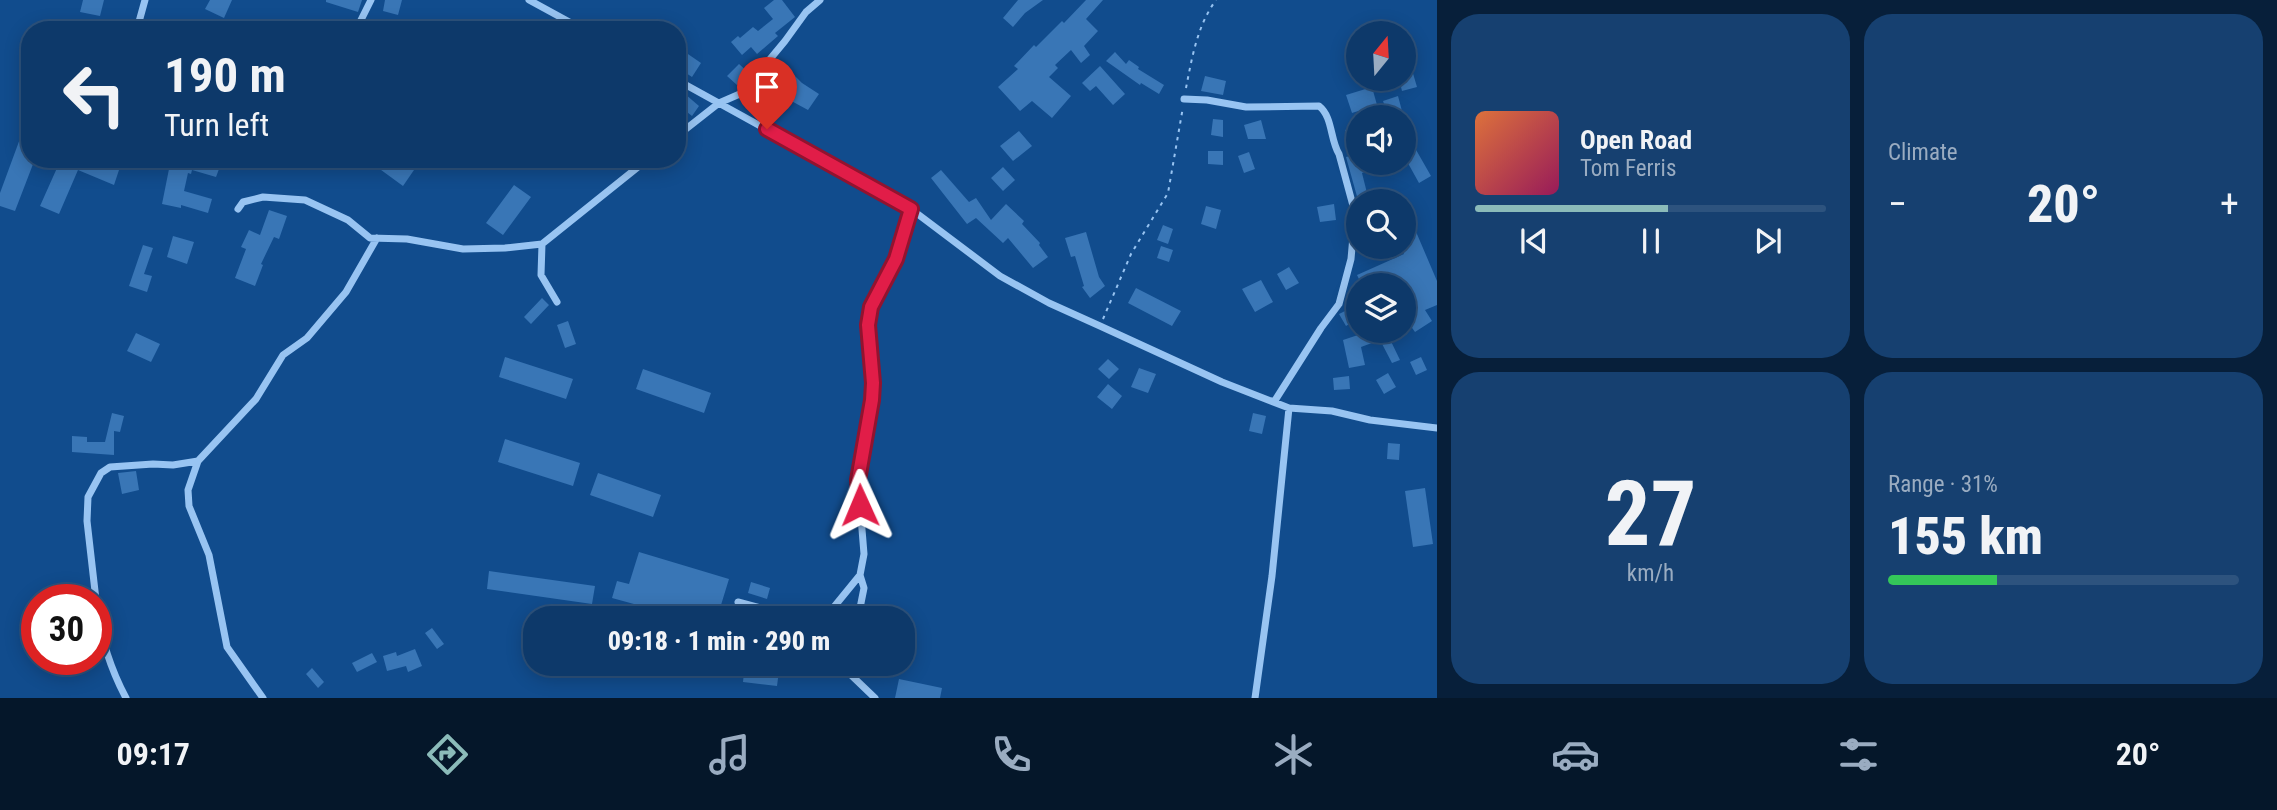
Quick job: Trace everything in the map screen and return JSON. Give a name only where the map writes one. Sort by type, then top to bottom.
[{"type":"street","points":[[138,21],[145,0]]},
{"type":"street","points":[[360,21],[371,0]]},
{"type":"street","points":[[529,0],[568,21]]},
{"type":"street","points":[[686,129],[719,103],[742,93],[806,12],[820,0]]},
{"type":"street","points":[[686,85],[911,209],[1000,276],[1049,303],[1222,382],[1289,408],[1332,411],[1382,422],[1437,428]]},
{"type":"street","points":[[1184,99],[1246,107],[1319,106],[1326,115],[1350,192],[1355,214],[1354,241],[1339,304],[1274,402]]},
{"type":"street","points":[[238,209],[243,202],[263,197],[305,200],[348,220],[370,238],[407,239],[463,249],[505,248],[542,244],[637,168]]},
{"type":"street","points":[[861,606],[864,588],[860,575],[864,554],[858,480],[873,383],[868,325],[871,307],[896,259],[911,209]]},
{"type":"street","points":[[263,698],[227,647],[209,555],[189,506],[188,490],[198,461],[256,399],[283,355],[307,338],[346,292],[377,239]]},
{"type":"street","points":[[542,244],[541,275],[557,302]]},
{"type":"street","points":[[1255,698],[1272,576],[1289,408]]},
{"type":"street","points":[[94,584],[87,521],[88,497],[101,473],[110,467],[173,465],[198,461]]},
{"type":"street","points":[[835,606],[860,575]]},
{"type":"street","points":[[738,602],[753,606]]},
{"type":"street","points":[[112,668],[126,698]]},
{"type":"street","points":[[852,676],[875,698]]},
{"type":"path","points":[[1100,326],[1131,254],[1168,193],[1194,48],[1216,0]]},
{"type":"building","points":[[83,0],[104,0],[100,16],[80,12]]},
{"type":"building","points":[[210,0],[232,0],[224,18],[205,9]]},
{"type":"building","points":[[326,0],[362,0],[358,12]]},
{"type":"building","points":[[385,0],[402,0],[398,15],[383,11]]},
{"type":"building","points":[[774,0],[782,0],[795,17],[775,33],[778,36],[757,54],[751,47],[742,55],[731,42],[753,27],[758,31],[773,19],[764,8]]},
{"type":"building","points":[[1018,0],[1043,0],[1025,13],[1013,27],[1003,18]]},
{"type":"building","points":[[1086,0],[1103,0],[1086,19],[1098,31],[1084,46],[1090,55],[1081,63],[1071,50],[1055,65],[1058,68],[1049,77],[1071,96],[1052,118],[1032,101],[1020,111],[998,87],[1018,69],[1014,66],[1034,45],[1036,47],[1062,21],[1064,23]]},
{"type":"building","points":[[1115,52],[1126,64],[1129,60],[1164,85],[1159,94],[1141,83],[1140,85],[1106,61]]},
{"type":"building","points":[[686,53],[701,63],[692,77],[686,73]]},
{"type":"building","points":[[739,64],[749,73],[737,85],[727,76]]},
{"type":"building","points":[[1100,66],[1125,94],[1113,105],[1096,86],[1090,91],[1082,83]]},
{"type":"building","points":[[790,71],[819,94],[808,110],[784,97],[774,87]]},
{"type":"building","points":[[1205,76],[1226,81],[1223,95],[1201,91]]},
{"type":"building","points":[[1373,91],[1377,105],[1349,105],[1346,95]]},
{"type":"building","points":[[686,95],[699,106],[692,116],[686,111]]},
{"type":"building","points":[[1398,96],[1400,105],[1384,105],[1383,101]]},
{"type":"building","points":[[1213,119],[1223,120],[1223,137],[1211,135]]},
{"type":"building","points":[[1261,120],[1266,139],[1248,139],[1244,125]]},
{"type":"building","points":[[1019,131],[1032,146],[1013,161],[1000,146]]},
{"type":"building","points":[[21,136],[21,168],[32,168],[15,211],[0,206],[0,193]]},
{"type":"building","points":[[1416,150],[1431,176],[1419,183],[1415,175]]},
{"type":"building","points":[[1208,151],[1223,151],[1223,165],[1208,164]]},
{"type":"building","points":[[1249,152],[1255,169],[1244,173],[1238,156]]},
{"type":"building","points":[[1003,167],[1015,180],[1003,191],[991,178]]},
{"type":"building","points":[[57,168],[120,168],[114,185],[78,170],[59,214],[40,206]]},
{"type":"building","points":[[169,168],[219,169],[216,177],[192,170],[191,174],[188,173],[184,191],[212,199],[208,213],[181,205],[181,208],[162,204]]},
{"type":"building","points":[[378,168],[411,168],[414,170],[403,186]]},
{"type":"building","points":[[941,170],[969,202],[976,198],[991,220],[1006,204],[1024,221],[1022,224],[1040,243],[1048,257],[1033,268],[1008,238],[1003,243],[976,218],[967,224],[931,178]]},
{"type":"building","points":[[1351,175],[1362,175],[1366,189],[1355,189]]},
{"type":"building","points":[[514,185],[531,197],[503,235],[486,223]]},
{"type":"building","points":[[1334,204],[1336,220],[1320,222],[1317,207]]},
{"type":"building","points":[[1206,206],[1221,210],[1216,229],[1201,224]]},
{"type":"building","points":[[269,210],[287,216],[279,239],[274,237],[261,264],[263,265],[255,286],[235,278],[246,249],[241,247],[249,230],[260,235]]},
{"type":"building","points":[[1163,225],[1173,229],[1168,244],[1157,240]]},
{"type":"building","points":[[1086,232],[1099,277],[1105,286],[1090,298],[1082,287],[1084,286],[1075,256],[1071,257],[1065,238]]},
{"type":"building","points":[[1416,232],[1437,281],[1437,305],[1425,310],[1432,321],[1416,331],[1416,273],[1361,273],[1393,259],[1416,259]]},
{"type":"building","points":[[173,236],[194,242],[187,264],[167,257]]},
{"type":"building","points":[[143,245],[153,248],[144,274],[152,276],[147,292],[129,286]]},
{"type":"building","points":[[1161,246],[1173,250],[1169,262],[1157,258]]},
{"type":"building","points":[[1289,267],[1299,283],[1286,290],[1277,274]]},
{"type":"building","points":[[1261,280],[1273,302],[1255,312],[1242,289]]},
{"type":"building","points":[[1136,288],[1181,311],[1172,326],[1128,303]]},
{"type":"building","points":[[542,298],[549,305],[531,324],[524,317]]},
{"type":"building","points":[[1346,310],[1346,326],[1339,314]]},
{"type":"building","points":[[568,321],[576,344],[565,348],[557,325]]},
{"type":"building","points":[[136,333],[160,344],[151,362],[127,351]]},
{"type":"building","points":[[1346,339],[1346,343],[1372,343],[1361,347],[1365,365],[1349,368],[1343,340]]},
{"type":"building","points":[[1382,343],[1392,343],[1400,360],[1392,363]]},
{"type":"building","points":[[505,357],[573,379],[566,399],[499,377]]},
{"type":"building","points":[[1421,357],[1427,370],[1416,375],[1410,362]]},
{"type":"building","points":[[1108,359],[1119,369],[1109,379],[1098,369]]},
{"type":"building","points":[[1139,368],[1156,374],[1148,393],[1131,387]]},
{"type":"building","points":[[643,369],[711,393],[704,413],[636,389]]},
{"type":"building","points":[[1388,373],[1396,387],[1384,394],[1376,380]]},
{"type":"building","points":[[1349,376],[1350,389],[1334,390],[1333,378]]},
{"type":"building","points":[[1108,384],[1122,396],[1112,409],[1097,397]]},
{"type":"building","points":[[112,413],[124,416],[120,432],[114,431],[114,455],[72,452],[72,436],[87,437],[87,442],[105,442]]},
{"type":"building","points":[[1253,413],[1266,416],[1262,434],[1249,431]]},
{"type":"building","points":[[505,439],[580,463],[573,486],[498,462]]},
{"type":"building","points":[[1388,443],[1400,444],[1399,460],[1387,459]]},
{"type":"building","points":[[136,471],[139,490],[122,494],[118,473]]},
{"type":"building","points":[[598,473],[661,495],[653,517],[590,495]]},
{"type":"building","points":[[1425,488],[1433,544],[1413,547],[1405,491]]},
{"type":"building","points":[[639,552],[729,579],[721,606],[641,606],[612,598],[617,581],[629,584]]},
{"type":"building","points":[[489,571],[595,586],[592,604],[487,589]]},
{"type":"building","points":[[751,582],[770,588],[767,599],[748,593]]},
{"type":"building","points":[[432,628],[444,644],[437,649],[425,633]]},
{"type":"building","points":[[415,649],[422,666],[408,672],[406,666],[387,671],[383,656],[396,652],[397,656]]},
{"type":"building","points":[[372,653],[377,662],[357,672],[352,663]]},
{"type":"building","points":[[312,668],[324,682],[318,688],[306,674]]},
{"type":"building","points":[[744,676],[778,676],[777,686],[743,682]]},
{"type":"building","points":[[899,679],[942,688],[940,698],[895,698]]},
{"type":"route","points":[[767,129],[911,209],[896,259],[871,307],[868,325],[873,383],[858,480],[860,505]]}]
